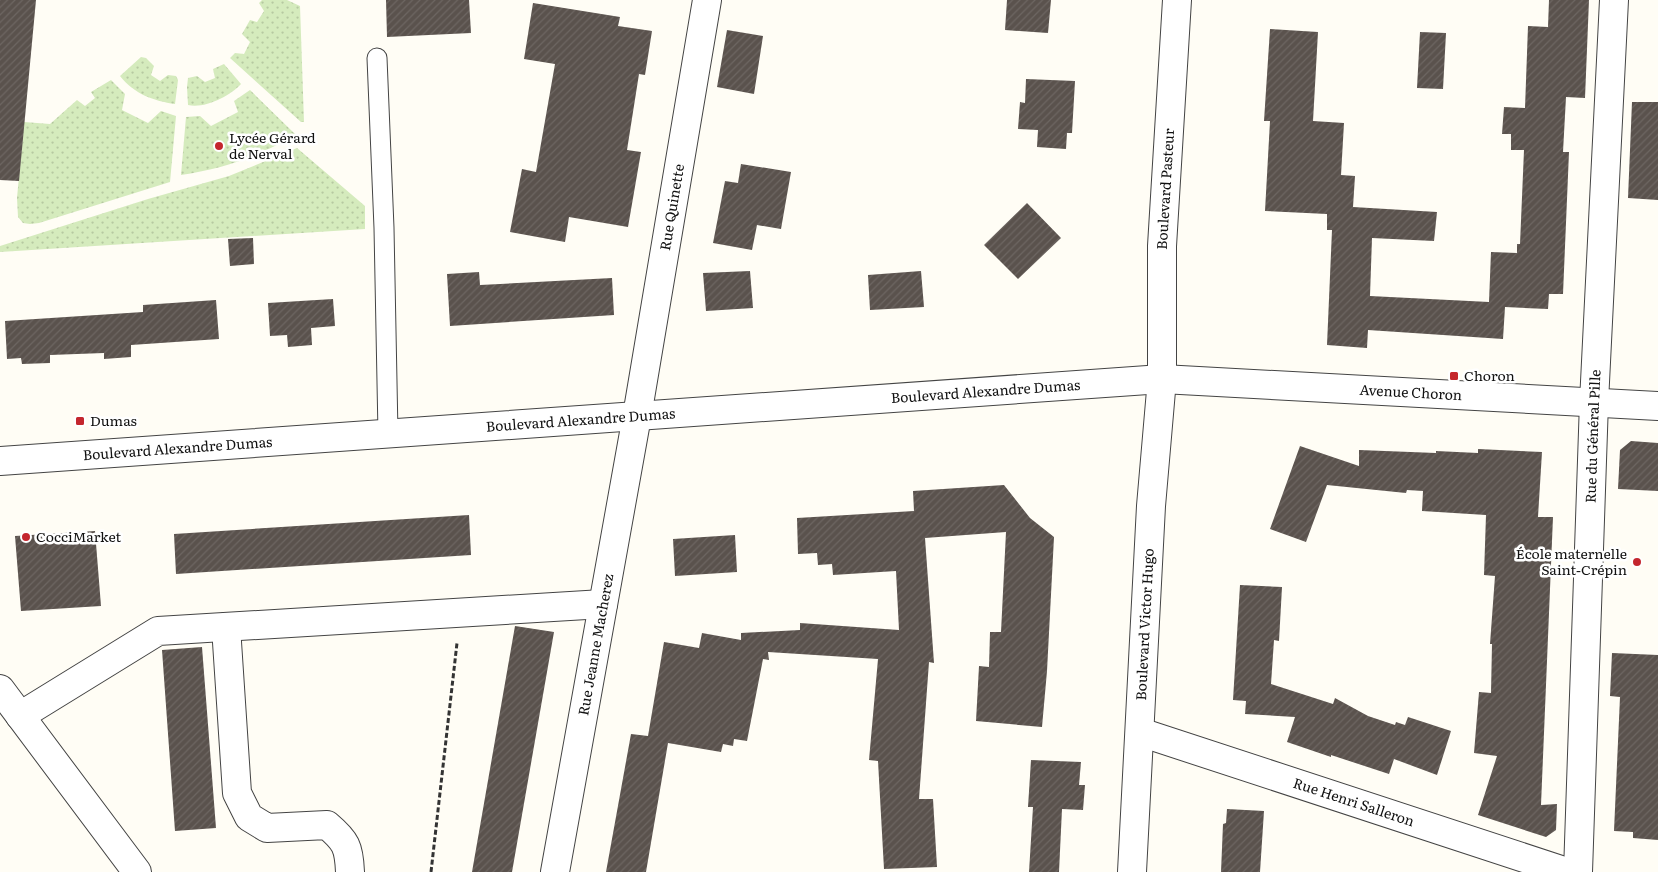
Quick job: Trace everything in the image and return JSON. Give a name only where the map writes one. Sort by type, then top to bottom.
[{"type":"street","name":"Rue Quinette","points":[[637,416],[707,0]]},
{"type":"street","name":"Boulevard Pasteur","points":[[1162,379],[1162,246],[1176,0]]},
{"type":"street","name":"Rue du Général Pille","points":[[1578,872],[1594,402],[1614,0]]},
{"type":"street","name":"Boulevard Alexandre Dumas","points":[[0,460],[1162,379]]},
{"type":"street","name":"Avenue Choron","points":[[1162,379],[1658,406]]},
{"type":"street","name":"Boulevard Victor Hugo","points":[[1132,872],[1151,506],[1162,379]]},
{"type":"street","name":"Rue Jeanne Macherez","points":[[554,872],[637,416]]},
{"type":"street","points":[[20,716],[158,631],[603,604]]},
{"type":"street","points":[[226,627],[236,793],[249,816],[267,828],[327,825],[342,838],[349,856],[350,872]]},
{"type":"street","points":[[0,689],[137,872]]},
{"type":"street","name":"Rue Henri Salleron","points":[[1140,732],[1567,872]]},
{"type":"lane","points":[[377,58],[384,228],[388,433]]},
{"type":"path","points":[[431,872],[461,612]]},
{"type":"green space","points":[[262,0],[287,0],[300,6],[304,122],[301,122],[230,58],[235,53],[244,54],[250,42],[242,34],[250,20],[257,22],[264,11],[259,3]]},
{"type":"green space","points":[[141,57],[146,58],[154,66],[151,75],[160,81],[168,75],[176,76],[178,80],[175,104],[145,96],[132,88],[120,76]]},
{"type":"green space","points":[[224,64],[241,84],[217,100],[202,105],[188,105],[188,78],[197,76],[205,82],[215,78],[213,69]]},
{"type":"green space","points":[[111,80],[125,94],[122,110],[148,123],[161,111],[176,116],[170,182],[39,223],[23,223],[18,217],[17,198],[24,122],[50,124],[77,100],[85,106],[95,98],[91,92]]},
{"type":"green space","points":[[250,90],[295,134],[268,149],[240,161],[181,175],[186,117],[200,116],[211,126],[238,112],[234,101]]},
{"type":"green space","points":[[297,148],[365,206],[365,229],[0,252],[0,246],[148,199],[229,176]]},
{"type":"building","points":[[0,0],[36,0],[19,181],[0,180]]},
{"type":"building","points":[[386,0],[469,0],[471,33],[387,37]]},
{"type":"building","points":[[1007,0],[1051,0],[1048,33],[1005,30]]},
{"type":"building","points":[[1549,0],[1589,0],[1585,98],[1566,97],[1563,152],[1569,152],[1563,294],[1549,294],[1548,309],[1505,307],[1503,339],[1368,330],[1367,348],[1327,345],[1332,230],[1327,230],[1327,214],[1265,211],[1270,121],[1264,121],[1270,29],[1318,32],[1313,121],[1344,123],[1341,175],[1355,176],[1353,207],[1437,212],[1434,241],[1372,238],[1370,296],[1489,302],[1491,252],[1517,253],[1517,244],[1520,244],[1524,150],[1511,150],[1511,134],[1502,134],[1504,107],[1525,108],[1528,26],[1548,27]]},
{"type":"building","points":[[533,3],[620,17],[618,26],[652,31],[645,75],[639,74],[627,150],[641,152],[628,227],[569,217],[565,242],[510,232],[522,169],[536,172],[555,64],[524,59]]},
{"type":"building","points":[[727,30],[763,36],[754,94],[717,87]]},
{"type":"building","points":[[1420,32],[1446,33],[1443,89],[1417,88]]},
{"type":"building","points":[[1026,79],[1075,81],[1072,133],[1067,133],[1066,149],[1037,147],[1038,130],[1018,129],[1020,102],[1025,103]]},
{"type":"building","points":[[1632,102],[1658,102],[1658,200],[1628,198]]},
{"type":"building","points":[[741,164],[791,172],[781,229],[757,225],[752,250],[713,243],[725,181],[738,183]]},
{"type":"building","points":[[1027,203],[1061,238],[1018,279],[984,245]]},
{"type":"building","points":[[253,238],[254,264],[230,266],[228,239]]},
{"type":"building","points":[[750,271],[753,308],[706,311],[703,273]]},
{"type":"building","points":[[921,271],[924,307],[870,310],[868,275]]},
{"type":"building","points":[[479,272],[480,285],[612,278],[614,315],[450,326],[447,274]]},
{"type":"building","points":[[333,299],[335,326],[311,328],[312,345],[288,347],[287,335],[270,336],[268,303]]},
{"type":"building","points":[[216,300],[219,339],[131,345],[131,357],[104,359],[104,353],[50,355],[50,363],[22,364],[21,358],[7,359],[5,321],[143,312],[143,305]]},
{"type":"building","points":[[1631,441],[1658,443],[1658,491],[1618,489],[1620,450]]},
{"type":"building","points":[[1300,446],[1359,466],[1359,450],[1478,453],[1478,449],[1542,452],[1538,517],[1553,517],[1541,805],[1557,804],[1556,830],[1546,837],[1478,815],[1497,756],[1474,753],[1479,692],[1491,693],[1492,644],[1490,644],[1495,576],[1484,575],[1486,515],[1422,511],[1423,491],[1407,490],[1406,493],[1327,485],[1306,542],[1270,529]]},
{"type":"building","points":[[1004,485],[1030,518],[1054,537],[1042,727],[976,721],[979,666],[989,667],[990,632],[1001,632],[1006,532],[925,538],[934,663],[929,662],[919,799],[933,799],[937,867],[884,869],[878,761],[869,760],[878,659],[768,652],[769,660],[763,659],[747,741],[734,739],[733,746],[723,744],[721,752],[668,743],[646,872],[606,872],[631,734],[648,736],[664,642],[699,648],[702,633],[741,640],[741,633],[800,630],[800,623],[899,630],[896,571],[833,575],[832,564],[818,565],[817,553],[798,554],[797,518],[914,511],[913,491]]},
{"type":"building","points":[[469,515],[471,555],[176,574],[174,534]]},
{"type":"building","points":[[95,531],[101,606],[21,611],[15,536]]},
{"type":"building","points":[[735,535],[737,572],[675,576],[673,539]]},
{"type":"building","points":[[1240,585],[1282,587],[1279,641],[1274,640],[1271,684],[1333,704],[1335,698],[1368,716],[1395,725],[1396,722],[1405,725],[1408,717],[1451,731],[1437,775],[1394,759],[1389,774],[1331,755],[1331,757],[1287,742],[1295,717],[1245,714],[1246,701],[1233,700]]},
{"type":"building","points":[[515,626],[554,632],[512,872],[472,872]]},
{"type":"building","points":[[202,647],[216,828],[175,831],[162,650]]},
{"type":"building","points":[[1612,653],[1658,655],[1658,840],[1633,838],[1633,832],[1614,831],[1620,697],[1610,696]]},
{"type":"building","points":[[1031,760],[1081,762],[1079,785],[1085,785],[1083,810],[1062,809],[1059,872],[1029,872],[1033,807],[1028,807]]},
{"type":"building","points":[[1227,809],[1264,811],[1260,872],[1221,872],[1223,824],[1226,823]]},
{"type":"place","name":"Lycée Gérard de Nerval","points":[[219,146]]},
{"type":"place","name":"Choron","points":[[1454,376]]},
{"type":"place","name":"Dumas","points":[[80,421]]},
{"type":"place","name":"CocciMarket","points":[[26,537]]},
{"type":"place","name":"École maternelle Saint-Crépin","points":[[1637,562]]}]
